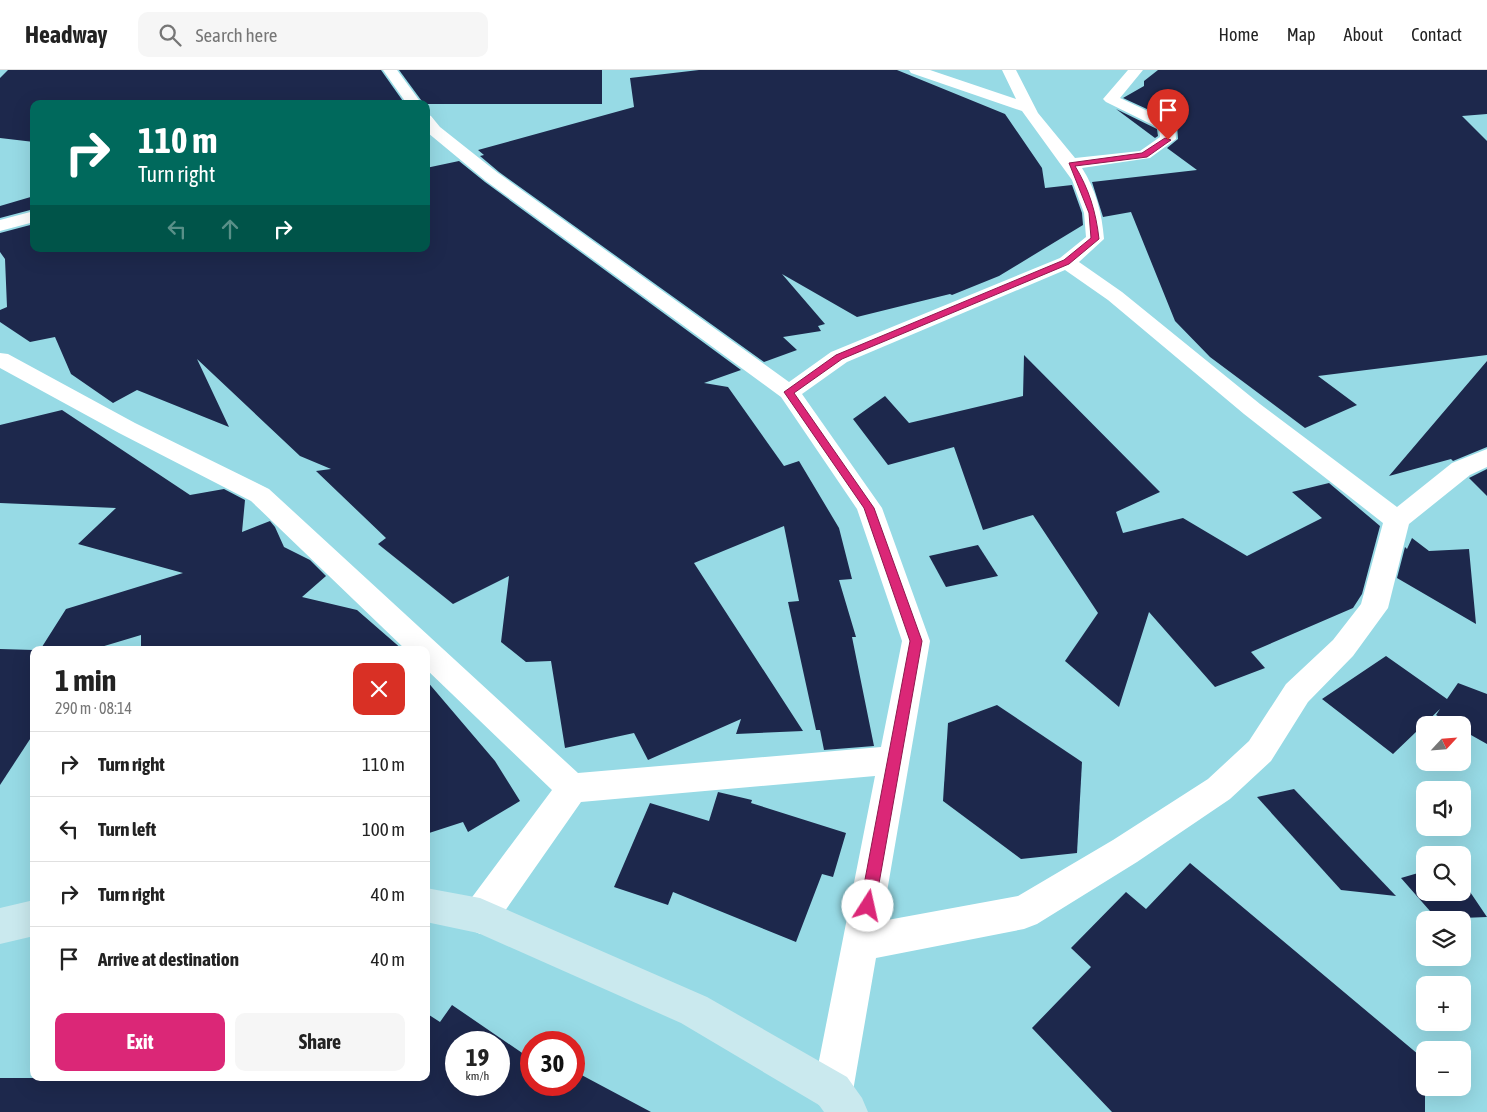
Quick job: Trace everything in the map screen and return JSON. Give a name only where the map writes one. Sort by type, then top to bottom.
[{"type":"street","points":[[390,70],[412,100]]},
{"type":"street","points":[[916,70],[1029,108]]},
{"type":"street","points":[[789,392],[839,357],[1066,262],[1095,239],[1092,213],[1081,180],[1071,164],[1031,114],[1009,70]]},
{"type":"street","points":[[1071,164],[1144,155],[1168,140],[1167,126],[1111,99],[1136,70]]},
{"type":"street","points":[[430,124],[434,130],[492,178],[789,392],[869,508],[916,641],[861,943],[841,1102],[694,1010],[480,916],[430,906]]},
{"type":"street","points":[[0,226],[30,217]]},
{"type":"street","points":[[1066,262],[1116,296],[1252,409],[1397,520]]},
{"type":"street","points":[[0,359],[127,428],[260,495],[421,646]]},
{"type":"street","points":[[861,943],[1024,912],[1125,851],[1219,789],[1260,751],[1297,693],[1343,648],[1374,608],[1397,520],[1461,469],[1487,457]]},
{"type":"street","points":[[430,655],[572,788],[895,760]]},
{"type":"street","points":[[480,916],[572,788]]},
{"type":"street","points":[[0,926],[30,919]]},
{"type":"building","points":[[8,70],[381,70],[402,100],[30,100],[30,142],[0,138],[0,78]]},
{"type":"building","points":[[399,70],[602,70],[602,104],[430,104],[430,100],[421,100]]},
{"type":"building","points":[[699,70],[897,70],[1005,114],[1042,168],[1045,188],[1072,185],[1082,213],[1083,225],[999,276],[952,295],[857,317],[782,274],[825,324],[818,326],[821,331],[783,337],[797,350],[764,362],[499,172],[480,156],[484,155],[478,150],[634,107],[630,78]]},
{"type":"building","points":[[1158,70],[1487,70],[1487,114],[1462,116],[1487,141],[1487,355],[1318,376],[1357,405],[1305,428],[1210,357],[1175,321],[1131,212],[1103,217],[1092,182],[1197,170],[1167,148],[1178,139],[1175,122],[1123,98],[1144,86],[1144,81]]},
{"type":"building","points":[[1116,109],[1157,129],[1158,136],[1155,138]]},
{"type":"building","points":[[459,161],[741,370],[704,383],[728,387],[784,466],[799,461],[839,528],[852,579],[839,580],[856,637],[852,637],[874,746],[824,750],[820,730],[816,730],[788,602],[799,601],[784,526],[694,563],[803,731],[736,734],[741,719],[648,760],[634,733],[565,748],[551,661],[526,662],[501,642],[509,576],[453,604],[378,544],[386,538],[316,471],[331,469],[300,456],[197,359],[229,427],[137,390],[113,403],[71,374],[55,337],[30,342],[0,322],[0,310],[7,307],[5,259],[0,252],[0,233],[30,225],[30,252],[430,252],[430,167]]},
{"type":"building","points":[[30,197],[30,210],[0,218],[0,206]]},
{"type":"building","points":[[1024,355],[1160,492],[1116,512],[1123,533],[1183,518],[1247,556],[1322,518],[1292,492],[1329,483],[1380,526],[1362,594],[1353,608],[1251,652],[1265,668],[1215,687],[1149,612],[1119,707],[1065,661],[1098,613],[1033,515],[983,530],[954,447],[888,465],[853,419],[885,396],[909,423],[1023,396]]},
{"type":"building","points":[[1487,361],[1487,447],[1453,461],[1451,459],[1389,476]]},
{"type":"building","points":[[62,410],[190,495],[224,489],[245,500],[242,532],[270,521],[275,527],[284,547],[310,560],[326,576],[302,597],[357,610],[398,646],[141,646],[141,635],[104,646],[43,646],[66,609],[183,573],[78,544],[116,508],[0,503],[0,425]]},
{"type":"building","points":[[1487,469],[1487,496],[1469,478]]},
{"type":"building","points":[[1412,538],[1429,551],[1469,549],[1476,624],[1397,578],[1405,547],[1407,549]]},
{"type":"building","points":[[978,545],[998,576],[946,587],[929,556]]},
{"type":"building","points":[[0,649],[30,650],[30,739],[0,785]]},
{"type":"building","points":[[1386,656],[1447,699],[1458,683],[1487,694],[1487,744],[1471,735],[1471,716],[1438,716],[1436,715],[1440,709],[1433,716],[1416,716],[1416,732],[1393,754],[1322,699]]},
{"type":"building","points":[[430,685],[495,761],[520,801],[468,832],[463,822],[430,833]]},
{"type":"building","points":[[997,705],[1082,762],[1077,853],[1021,859],[943,801],[948,723]]},
{"type":"building","points":[[1294,789],[1396,896],[1341,890],[1257,797]]},
{"type":"building","points":[[718,792],[752,800],[751,803],[846,833],[833,877],[822,874],[796,942],[673,892],[668,905],[614,887],[650,803],[709,821]]},
{"type":"building","points":[[1190,863],[1416,1052],[1416,1096],[1425,1096],[1425,1112],[1112,1112],[1032,1028],[1091,967],[1071,948],[1126,892],[1146,909]]},
{"type":"building","points":[[1416,874],[1416,895],[1401,878]]},
{"type":"building","points":[[1471,893],[1487,917],[1471,918],[1471,911],[1430,911],[1421,901],[1471,901]]},
{"type":"building","points":[[452,1005],[490,1031],[445,1031],[445,1096],[510,1096],[510,1045],[520,1051],[520,1096],[585,1096],[585,1077],[651,1112],[0,1112],[0,1078],[30,1078],[30,1081],[430,1081],[430,1016],[440,1022]]},
{"type":"route","points":[[868,906],[916,641],[869,508],[806,414],[789,392],[839,357],[1066,262],[1095,239],[1092,213],[1081,180],[1071,164],[1144,155],[1168,140]]}]
